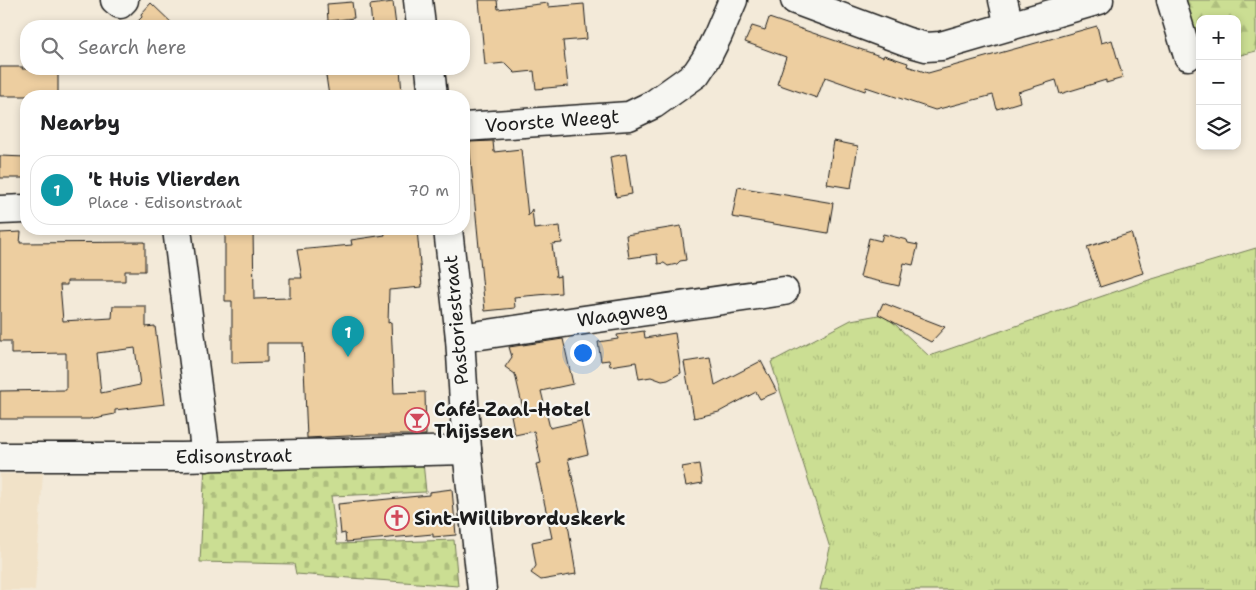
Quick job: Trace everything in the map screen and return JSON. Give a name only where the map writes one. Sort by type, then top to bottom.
[{"type":"street","points":[[115,0],[120,4],[124,0]]},
{"type":"street","points":[[418,0],[420,20]]},
{"type":"street","name":"Voorste Weegt","points":[[470,127],[629,116],[654,104],[696,74],[710,51],[733,0]]},
{"type":"street","points":[[796,0],[908,42],[926,46],[940,46],[1099,0]]},
{"type":"street","points":[[1002,0],[1009,26]]},
{"type":"street","points":[[1171,0],[1188,56]]},
{"type":"street","points":[[431,75],[432,90]]},
{"type":"street","points":[[0,210],[20,209]]},
{"type":"street","points":[[178,235],[206,457]]},
{"type":"street","name":"Pastoriestraat","points":[[449,235],[460,338],[467,450],[482,590]]},
{"type":"street","name":"Waagweg","points":[[460,338],[784,291]]},
{"type":"street","name":"Edisonstraat","points":[[0,457],[206,457],[467,450]]},
{"type":"shaded area","points":[[43,473],[35,590],[0,590],[0,474]]},
{"type":"green space","points":[[1179,0],[1256,0],[1256,51],[1241,55],[1241,15],[1196,15],[1196,57]]},
{"type":"green space","points":[[1256,248],[1256,590],[820,590],[830,548],[771,362],[851,320],[884,314],[929,356],[1149,280]]},
{"type":"green space","points":[[423,462],[426,492],[331,496],[337,544],[454,540],[458,586],[296,574],[294,564],[200,562],[205,464]]},
{"type":"building","points":[[479,0],[497,0],[498,9],[548,3],[548,7],[584,4],[587,39],[563,41],[568,86],[536,89],[534,71],[515,73],[505,63],[485,65]]},
{"type":"building","points":[[352,2],[354,18],[328,20],[327,4]]},
{"type":"building","points":[[393,2],[395,20],[371,20],[370,5]]},
{"type":"building","points":[[151,3],[169,20],[139,20],[142,17],[141,14]]},
{"type":"building","points":[[769,18],[883,57],[884,55],[908,63],[907,66],[928,73],[1097,26],[1101,43],[1112,40],[1123,78],[1106,83],[1106,80],[1060,94],[1056,80],[1018,92],[1020,102],[997,109],[993,95],[935,110],[866,87],[865,91],[825,77],[817,98],[777,84],[786,57],[745,42],[752,26],[765,30]]},
{"type":"building","points":[[0,67],[20,67],[20,75],[58,75],[58,90],[20,90],[20,96],[0,96]]},
{"type":"building","points":[[326,75],[400,75],[402,90],[328,90]]},
{"type":"building","points":[[493,141],[494,152],[521,149],[528,216],[532,209],[534,229],[560,226],[562,243],[552,244],[556,277],[560,276],[561,293],[514,297],[515,308],[485,311],[470,142]]},
{"type":"building","points":[[834,141],[858,146],[851,188],[827,184]]},
{"type":"building","points":[[626,154],[632,194],[616,197],[610,157]]},
{"type":"building","points":[[0,156],[20,157],[20,178],[0,178]]},
{"type":"building","points":[[738,187],[833,203],[828,233],[732,217]]},
{"type":"building","points":[[681,226],[686,260],[668,266],[664,263],[658,264],[657,254],[629,258],[626,235]]},
{"type":"building","points":[[20,232],[20,243],[145,242],[145,271],[125,271],[125,281],[67,281],[67,285],[60,285],[63,321],[112,318],[113,306],[146,306],[146,327],[155,326],[165,404],[115,410],[115,414],[89,419],[0,419],[0,391],[66,390],[66,353],[11,354],[11,341],[0,341],[0,233]],"holes":[[[135,348],[140,385],[101,393],[97,353]]]},
{"type":"building","points":[[1131,233],[1143,273],[1100,287],[1087,247]]},
{"type":"building","points":[[883,234],[918,245],[913,265],[904,263],[899,286],[860,277],[869,238],[881,241]]},
{"type":"building","points":[[225,235],[253,235],[254,299],[290,298],[290,278],[302,278],[297,250],[352,245],[351,240],[385,235],[418,235],[422,287],[389,290],[388,323],[391,322],[394,393],[425,392],[426,435],[307,438],[303,343],[267,343],[267,362],[232,363],[232,301],[225,301]]},
{"type":"building","points":[[883,303],[945,327],[931,342],[878,314]]},
{"type":"building","points":[[644,331],[645,338],[675,333],[681,373],[662,381],[651,377],[639,379],[636,362],[610,366],[609,360],[601,361],[598,342],[618,339],[617,335]]},
{"type":"building","points":[[563,339],[573,384],[541,391],[550,428],[581,421],[588,454],[568,459],[581,515],[567,518],[576,574],[541,580],[531,573],[536,566],[532,542],[552,538],[536,464],[541,463],[534,431],[515,435],[511,415],[524,413],[515,374],[505,367],[512,357],[509,347]]},
{"type":"building","points":[[710,358],[715,385],[761,361],[777,392],[760,399],[756,392],[719,412],[694,418],[684,362]]},
{"type":"building","points":[[699,464],[702,483],[686,486],[682,467]]},
{"type":"building","name":"Sint-Willibrorduskerk","points":[[452,489],[456,535],[433,537],[433,534],[346,542],[345,533],[341,534],[338,504],[429,495],[429,492]]},
{"type":"place","name":"'t Huis Vlierden","points":[[348,357]]},
{"type":"place","name":"Café-Zaal-Hotel Thijssen","points":[[417,420]]},
{"type":"place","name":"Sint-Willibrorduskerk","points":[[397,518]]}]
